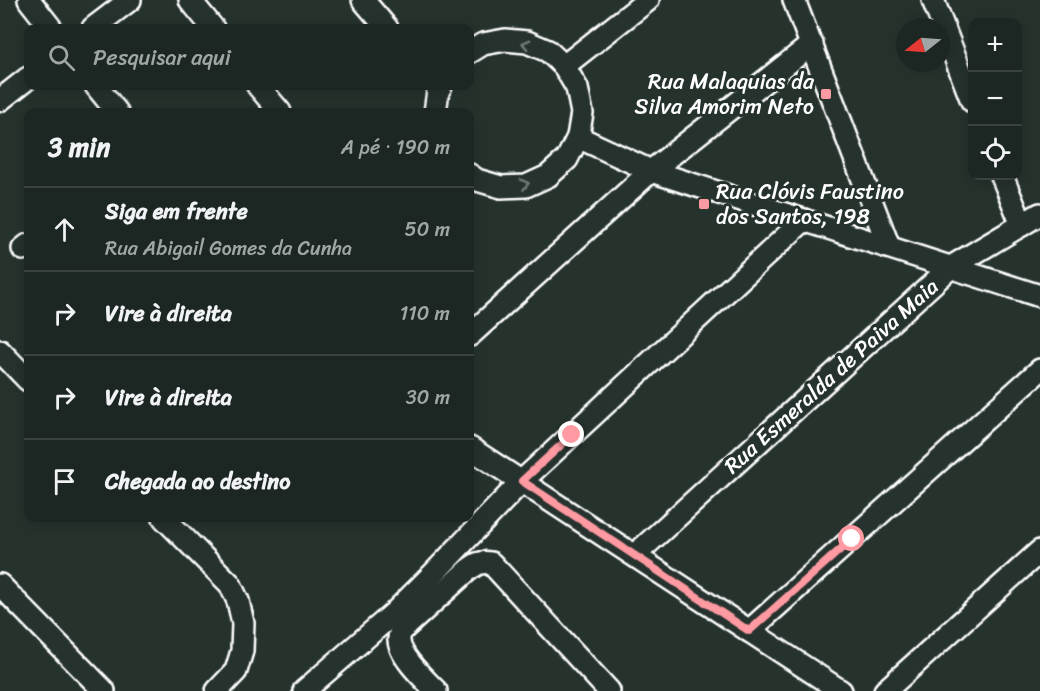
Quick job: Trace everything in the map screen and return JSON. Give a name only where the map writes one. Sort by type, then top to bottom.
[{"type":"street","points":[[28,0],[48,24]]},
{"type":"street","points":[[98,24],[130,0]]},
{"type":"street","points":[[190,0],[210,24]]},
{"type":"street","points":[[363,0],[384,24]]},
{"type":"street","points":[[564,66],[648,0]]},
{"type":"street","points":[[794,0],[889,247]]},
{"type":"street","points":[[933,0],[968,91]]},
{"type":"street","points":[[474,50],[483,44],[505,40],[527,42],[548,51],[564,66],[577,88],[582,112],[578,137],[567,159],[548,176],[525,186],[501,187],[474,178]]},
{"type":"street","points":[[474,331],[651,171],[812,44]]},
{"type":"street","points":[[0,100],[24,81]]},
{"type":"street","points":[[99,90],[114,108]]},
{"type":"street","points":[[261,90],[277,108]]},
{"type":"street","points":[[435,108],[438,90]]},
{"type":"street","points":[[578,137],[651,171],[1040,296]]},
{"type":"street","points":[[1004,180],[1022,225]]},
{"type":"street","name":"Rua Esmeralda de Paiva Maia","points":[[635,555],[951,267],[1040,214]]},
{"type":"street","points":[[304,691],[418,590],[522,481],[804,220]]},
{"type":"street","points":[[0,351],[24,376]]},
{"type":"street","points":[[749,631],[1040,370]]},
{"type":"street","points":[[474,451],[841,691]]},
{"type":"street","points":[[168,522],[230,584],[238,602],[243,623],[242,651],[237,671],[217,691]]},
{"type":"street","points":[[885,691],[1040,551]]},
{"type":"street","points":[[436,691],[405,656],[398,637],[402,630],[467,571],[484,562],[491,563],[609,691]]},
{"type":"street","points":[[0,585],[104,691]]},
{"type":"place","name":"Rua Malaquias da Silva Amorim Neto","points":[[826,94]]},
{"type":"place","name":"Rua Clóvis Faustino dos Santos, 198","points":[[704,204]]},
{"type":"route","points":[[572,435],[522,481],[749,631],[852,539]]}]
